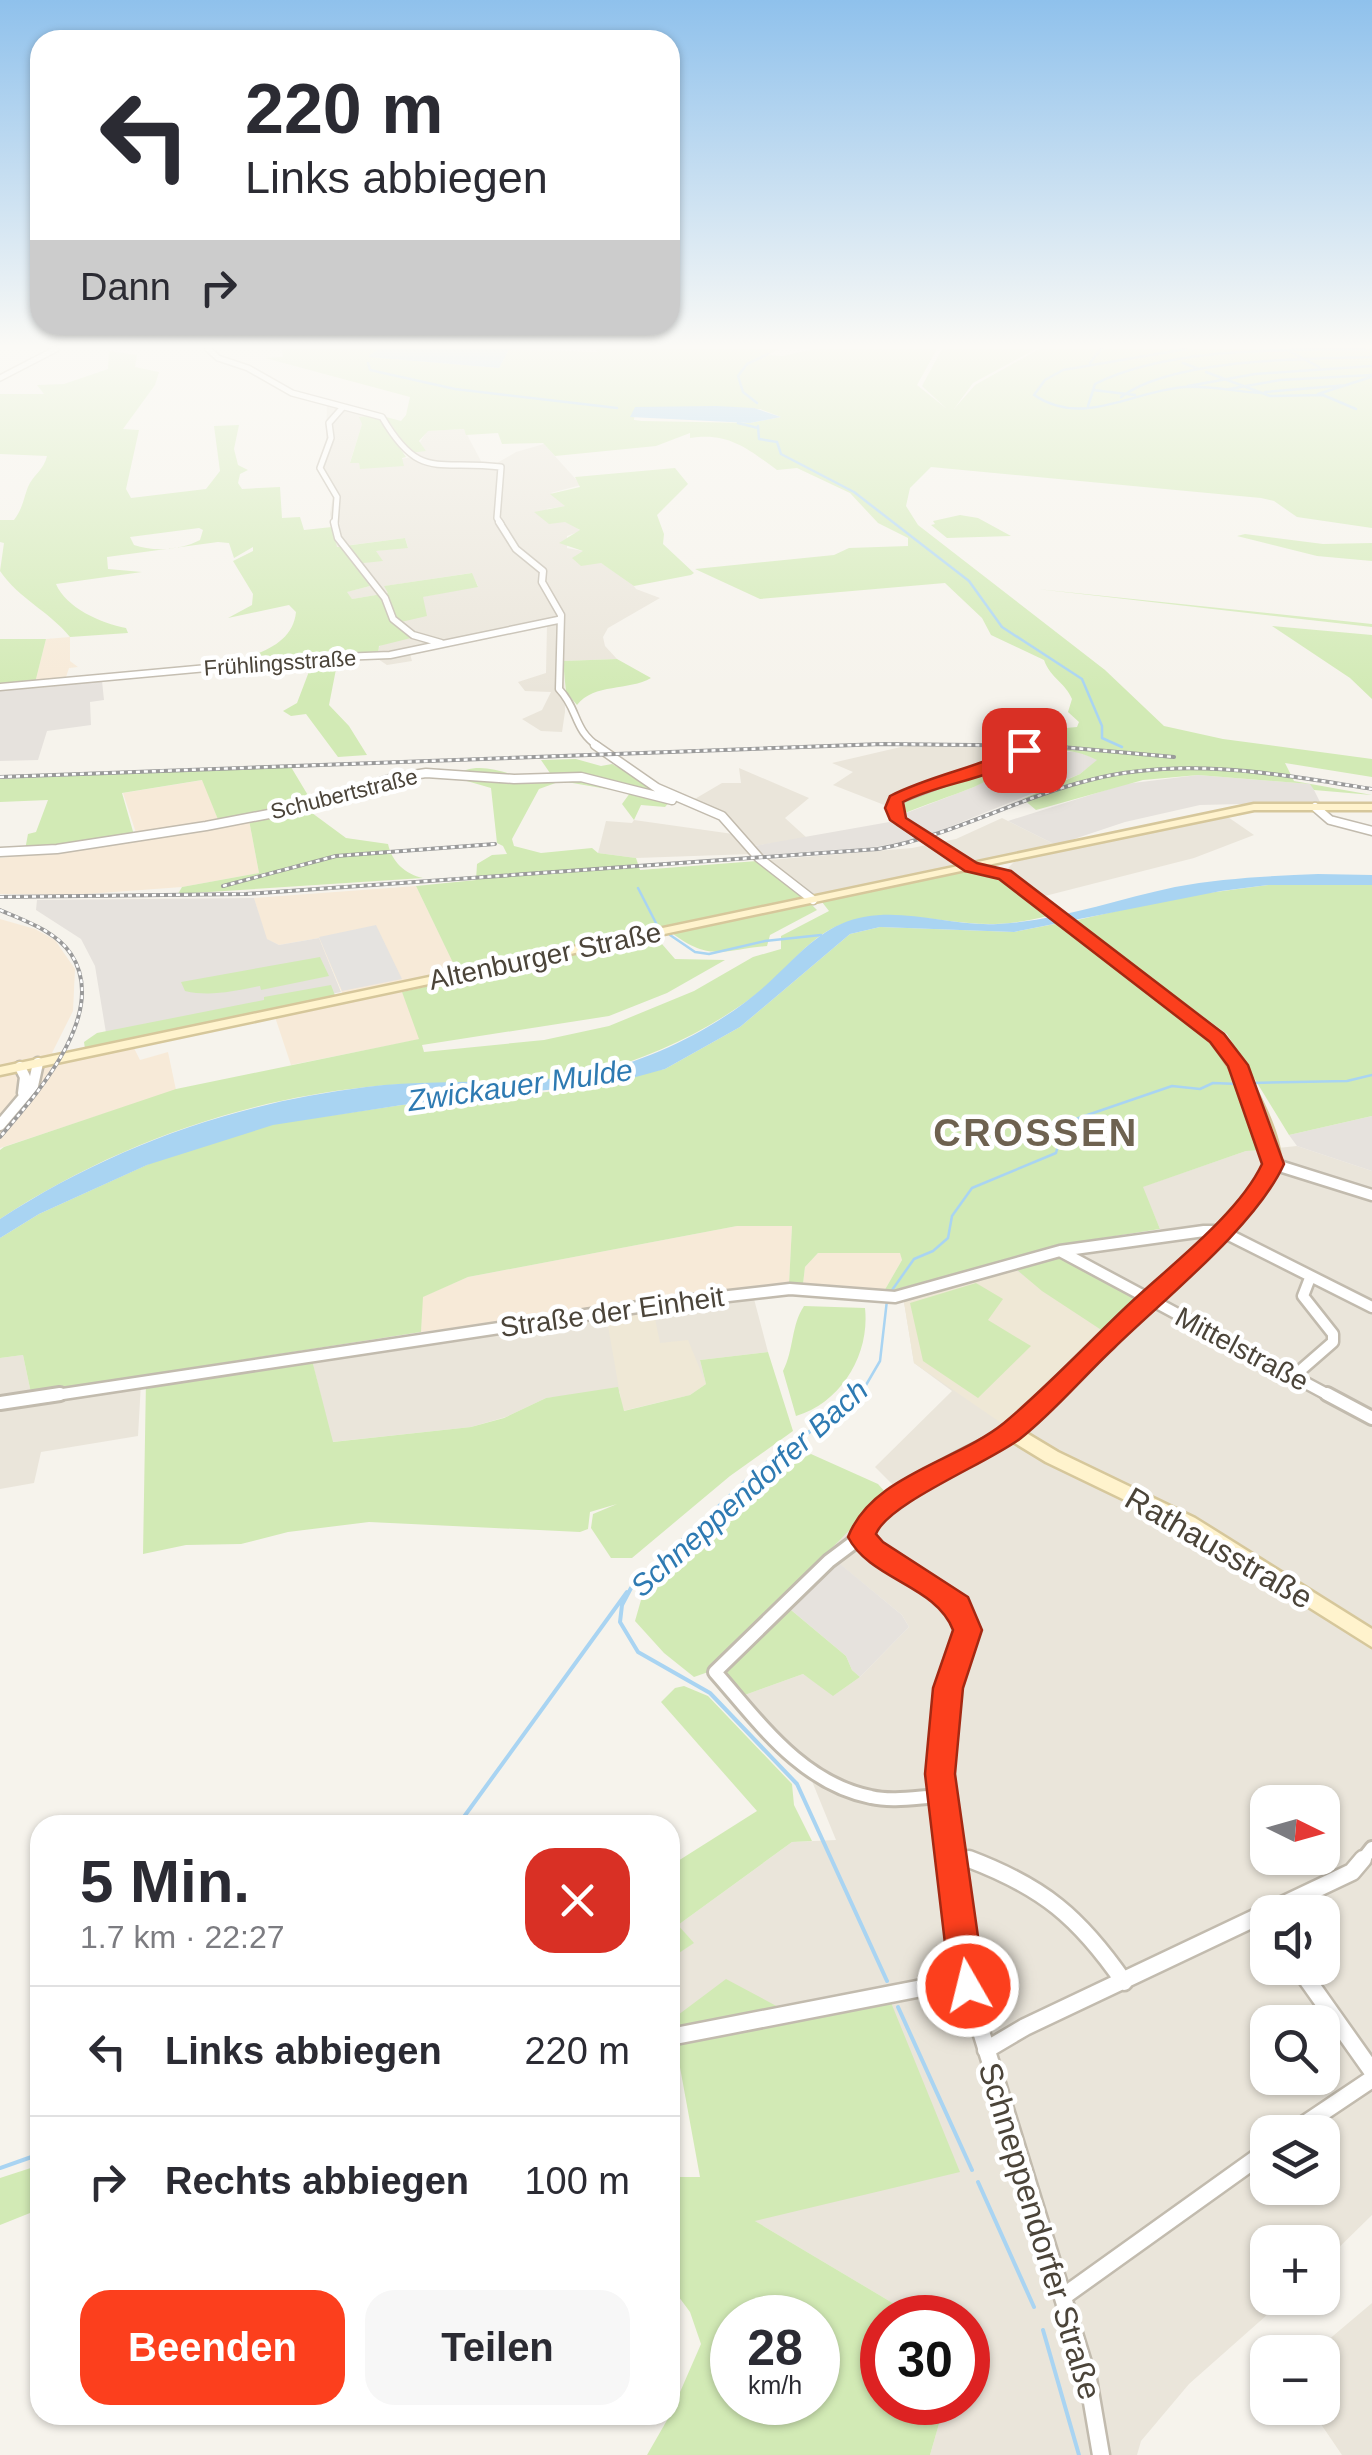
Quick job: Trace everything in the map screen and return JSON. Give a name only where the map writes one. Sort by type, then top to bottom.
[{"type":"street","points":[[322,464],[320,468],[337,497],[333,517],[338,538],[385,598],[396,622],[413,635],[442,644]]},
{"type":"street","points":[[422,464],[439,468],[501,467],[497,518],[516,550],[543,571],[542,582],[561,615],[559,689],[570,701],[581,735],[640,777],[722,816],[760,858],[814,900]]},
{"type":"street","name":"Frühlingsstraße","points":[[0,686],[378,656],[558,620]]},
{"type":"street","points":[[941,1796],[872,1798],[824,1783],[786,1752],[715,1672],[829,1561],[861,1537],[868,1520],[897,1498],[1011,1432],[1221,1230],[1264,1182],[1273,1164],[1238,1065],[1217,1038],[1004,875],[971,867],[899,820],[893,808],[896,800],[919,788],[992,767],[1024,750]]},
{"type":"street","name":"Schubertstraße","points":[[0,852],[57,850],[206,826],[300,808],[393,778],[426,772],[514,779],[581,777],[688,801]]},
{"type":"street","name":"Altenburger Straße","points":[[0,1071],[1254,807],[1372,807]]},
{"type":"street","points":[[1315,808],[1330,820],[1372,831]]},
{"type":"street","points":[[1004,875],[1003,866],[1011,858]]},
{"type":"street","points":[[0,1124],[33,1086],[38,1063]]},
{"type":"street","points":[[18,1104],[25,1087],[20,1067]]},
{"type":"street","points":[[1273,1164],[1372,1194]]},
{"type":"street","points":[[1221,1230],[1372,1307]]},
{"type":"street","name":"Straße der Einheit","points":[[0,1403],[313,1353],[674,1302],[790,1289],[894,1297],[1060,1250],[1221,1230]]},
{"type":"street","name":"Mittelstraße","points":[[1060,1250],[1372,1418]]},
{"type":"street","points":[[1294,1376],[1333,1342],[1332,1334],[1303,1296],[1310,1278]]},
{"type":"street","name":"Rathausstraße","points":[[1011,1432],[1052,1458],[1190,1523],[1372,1639]]},
{"type":"street","name":"Schneppendorfer Straße","points":[[861,1537],[873,1550],[958,1606],[968,1630],[948,1688],[941,1796],[968,1986],[1088,2379],[1101,2455]]},
{"type":"street","points":[[1309,1895],[1352,1872],[1372,1848]]},
{"type":"street","points":[[950,1852],[1050,1895],[1087,1930],[1124,1982]]},
{"type":"street","points":[[986,2050],[1250,1925]]},
{"type":"street","points":[[1311,1985],[1372,2071]]},
{"type":"street","points":[[680,2034],[927,1987],[968,1986]]},
{"type":"street","points":[[1318,2115],[1372,2079]]},
{"type":"street","points":[[1064,2296],[1250,2163]]},
{"type":"shaded area","points":[[318,464],[359,464],[360,468],[381,464],[562,464],[581,485],[551,493],[567,506],[546,509],[581,531],[567,536],[567,548],[583,551],[585,554],[575,556],[601,563],[636,589],[660,598],[608,628],[603,637],[605,646],[617,659],[564,661],[562,732],[541,731],[522,719],[542,710],[551,692],[525,691],[518,682],[546,673],[547,625],[410,654],[412,661],[387,665],[378,659],[379,647],[422,597],[478,586],[471,573],[385,586],[389,593],[352,599],[346,592],[370,586],[354,564],[382,560],[375,551],[408,547],[405,538],[336,547],[330,514],[333,496],[316,469]]},
{"type":"shaded area","points":[[70,637],[70,661],[78,667],[69,668],[65,680],[35,683],[46,639]]},
{"type":"shaded area","points":[[102,681],[104,700],[90,702],[91,725],[47,731],[38,760],[0,761],[0,688]]},
{"type":"shaded area","points":[[905,746],[1020,746],[1020,750],[962,776],[920,786],[903,794],[892,808],[833,785],[853,772],[832,763]]},
{"type":"shaded area","points":[[1038,752],[1079,752],[1098,760],[1080,774],[925,836],[901,815],[974,787]]},
{"type":"shaded area","points":[[739,768],[809,798],[785,818],[807,838],[754,846],[728,817],[693,800],[722,783],[741,783]]},
{"type":"shaded area","points":[[1198,775],[1311,784],[1320,802],[1200,805],[1125,822],[1056,845],[1008,821],[1125,784]]},
{"type":"shaded area","points":[[203,780],[219,822],[137,836],[123,793]]},
{"type":"shaded area","points":[[1225,815],[1254,835],[1194,858],[1041,897],[1012,876],[1008,868],[1015,861]]},
{"type":"shaded area","points":[[1002,818],[1056,845],[813,896],[768,860],[912,848],[956,839]]},
{"type":"shaded area","points":[[249,820],[259,873],[182,887],[73,895],[0,894],[0,858],[80,850]]},
{"type":"shaded area","points":[[634,820],[733,834],[751,854],[636,858],[598,853],[606,821]]},
{"type":"shaded area","points":[[895,821],[918,839],[875,847],[762,855],[754,846]]},
{"type":"shaded area","points":[[416,886],[458,972],[399,984],[421,1039],[291,1065],[273,1011],[343,995],[319,938],[279,945],[266,939],[254,898]]},
{"type":"shaded area","points":[[254,898],[267,939],[279,945],[319,938],[341,992],[107,1039],[95,966],[81,939],[36,910],[37,900]]},
{"type":"shaded area","points":[[0,919],[35,929],[55,940],[75,969],[73,1011],[52,1053],[69,1060],[134,1048],[140,1060],[168,1052],[176,1090],[0,1148]]},
{"type":"shaded area","points":[[376,925],[402,979],[342,991],[319,937]]},
{"type":"shaded area","points":[[1372,1116],[1372,1171],[1297,1146],[1289,1135]]},
{"type":"shaded area","points":[[1297,1146],[1372,1171],[1372,2215],[1340,2246],[1340,2225],[1250,2225],[1250,2315],[1267,2315],[1189,2384],[1141,2441],[1137,2455],[930,2455],[939,2425],[990,2425],[990,2295],[879,2295],[753,2220],[829,2201],[680,2027],[680,1952],[693,1943],[680,1924],[792,1842],[836,1840],[805,1764],[742,1696],[803,1674],[834,1695],[860,1677],[909,1627],[902,1615],[826,1553],[886,1493],[896,1488],[875,1467],[952,1391],[914,1363],[904,1302],[1067,1253],[1164,1238],[1142,1187],[1246,1151]]},
{"type":"shaded area","points":[[737,1226],[792,1226],[789,1284],[421,1332],[422,1297],[468,1277]]},
{"type":"shaded area","points":[[818,1253],[901,1253],[902,1260],[883,1293],[861,1293],[803,1284],[805,1267]]},
{"type":"shaded area","points":[[1015,1270],[1101,1330],[1007,1427],[914,1363],[904,1302]]},
{"type":"shaded area","points":[[754,1299],[768,1352],[700,1360],[706,1384],[546,1398],[506,1417],[471,1427],[332,1442],[311,1356]]},
{"type":"shaded area","points":[[653,1309],[660,1343],[688,1340],[706,1384],[690,1395],[623,1411],[606,1315]]},
{"type":"shaded area","points":[[23,1355],[31,1393],[141,1383],[138,1436],[41,1452],[34,1483],[0,1489],[0,1358]]},
{"type":"shaded area","points":[[834,1559],[902,1615],[909,1627],[860,1677],[846,1656],[785,1605]]},
{"type":"shaded area","points":[[1372,2303],[1372,2455],[1342,2455],[1322,2425],[1340,2425],[1340,2335],[1334,2335]]},
{"type":"green space","points":[[132,464],[126,489],[131,498],[206,489],[220,471],[219,464],[238,464],[248,470],[240,474],[238,483],[242,489],[280,487],[282,518],[300,517],[304,530],[332,527],[337,547],[405,538],[408,548],[376,551],[383,561],[354,564],[370,586],[347,592],[352,599],[388,593],[384,586],[472,573],[478,587],[423,597],[427,616],[401,622],[411,638],[379,646],[378,655],[196,667],[242,658],[272,647],[284,638],[296,612],[289,605],[228,618],[252,605],[253,594],[233,561],[253,551],[253,547],[234,558],[229,543],[178,547],[200,540],[203,530],[199,528],[130,537],[134,545],[167,549],[107,557],[108,569],[142,572],[56,584],[76,607],[126,628],[128,633],[70,637],[0,571],[4,543],[0,542],[0,520],[14,520],[30,483],[43,465]]},
{"type":"green space","points":[[359,464],[404,466],[360,469]]},
{"type":"green space","points":[[768,464],[1372,464],[1372,528],[1297,517],[1274,501],[1261,498],[931,467],[910,488],[906,506],[918,525],[1105,670],[1164,726],[1223,739],[1372,759],[1372,777],[1285,763],[1294,781],[1372,795],[1314,790],[1310,784],[1198,775],[1143,780],[1036,810],[1023,799],[1080,774],[1097,760],[1062,750],[1033,756],[974,787],[901,815],[906,799],[922,790],[994,770],[1027,754],[1021,740],[1045,730],[1077,727],[1079,722],[1068,712],[1072,699],[1044,660],[991,635],[982,618],[945,583],[760,599],[695,569],[834,555],[849,548],[908,546],[908,538],[878,523],[850,493],[797,468],[777,470]]},
{"type":"green space","points":[[675,468],[688,484],[657,515],[664,534],[663,544],[694,573],[691,575],[634,586],[601,563],[581,566],[572,558],[583,551],[559,543],[580,530],[565,522],[549,524],[534,512],[565,506],[550,494],[580,487],[575,477]]},
{"type":"green space","points":[[960,515],[978,518],[1011,536],[947,538],[931,525],[935,524],[933,521]]},
{"type":"green space","points":[[1237,536],[1323,544],[1372,543],[1372,561],[1317,556]]},
{"type":"green space","points":[[1037,589],[1372,624],[1372,627]]},
{"type":"green space","points":[[1272,626],[1372,635],[1372,699],[1350,678]]},
{"type":"green space","points":[[0,639],[46,639],[35,683],[0,684]]},
{"type":"green space","points":[[338,659],[329,705],[349,726],[367,755],[338,757],[306,714],[291,716],[283,711],[297,703],[313,661]]},
{"type":"green space","points":[[617,659],[651,678],[593,693],[577,705],[566,692],[563,661]]},
{"type":"green space","points":[[576,759],[601,766],[612,764],[673,798],[665,807],[641,805],[634,820],[622,804],[630,793],[561,781],[539,789],[512,839],[514,846],[541,853],[592,848],[598,853],[636,858],[640,870],[757,861],[805,897],[456,969],[416,886],[476,880],[477,864],[492,855],[507,854],[497,843],[491,788],[453,777],[480,768],[527,778],[546,777],[552,776],[541,760]]},
{"type":"green space","points":[[291,767],[312,802],[219,822],[202,780],[122,793],[134,835],[25,850],[28,834],[36,832],[48,800],[0,802],[0,779]]},
{"type":"green space","points":[[308,810],[346,838],[388,844],[400,866],[423,878],[178,894],[182,887],[259,873],[249,820]]},
{"type":"green space","points":[[968,871],[992,875],[1048,916],[1001,924],[901,916],[845,923],[811,943],[763,989],[725,1016],[683,1040],[639,1058],[566,1077],[367,1087],[270,1103],[130,1149],[0,1219],[0,1150],[4,1147],[176,1089],[419,1039],[402,992],[655,936],[675,959],[725,960],[667,993],[609,1016],[422,1045],[424,1052],[544,1040],[609,1026],[694,991],[753,957],[781,949],[781,936],[829,911],[822,902]]},
{"type":"green space","points":[[1268,885],[1372,885],[1372,1116],[1289,1135],[1227,1034],[1073,921],[1178,897]]},
{"type":"green space","points":[[811,904],[817,910],[770,935],[767,946],[708,951],[672,933]]},
{"type":"green space","points":[[1060,923],[1210,1039],[1223,1057],[1264,1150],[1246,1151],[1143,1187],[1160,1229],[1058,1245],[883,1293],[902,1260],[900,1253],[818,1253],[805,1267],[803,1284],[789,1284],[792,1226],[737,1226],[468,1277],[423,1297],[421,1332],[31,1393],[23,1355],[0,1358],[0,1238],[39,1214],[151,1163],[273,1124],[402,1105],[547,1092],[665,1069],[740,1027],[850,934],[880,927],[1014,932]]},
{"type":"green space","points":[[320,957],[329,976],[261,990],[260,986],[194,993],[185,991],[181,982]]},
{"type":"green space","points":[[331,985],[336,998],[85,1049],[84,1042],[97,1033]]},
{"type":"green space","points":[[1060,1251],[1147,1300],[1109,1335],[1042,1291],[1010,1264]]},
{"type":"green space","points":[[976,1283],[1003,1299],[988,1320],[1031,1346],[978,1398],[923,1361],[910,1303]]},
{"type":"green space","points":[[804,1306],[865,1308],[865,1325],[863,1342],[850,1374],[827,1400],[796,1416],[783,1371]]},
{"type":"green space","points":[[768,1352],[793,1431],[730,1476],[632,1558],[611,1558],[591,1528],[593,1514],[617,1504],[590,1512],[588,1529],[580,1532],[369,1522],[288,1532],[241,1544],[186,1545],[143,1554],[146,1380],[311,1356],[333,1442],[471,1427],[504,1418],[546,1398],[618,1387],[624,1411],[690,1395],[706,1384],[700,1360]]},
{"type":"green space","points":[[811,1454],[878,1484],[886,1493],[711,1671],[694,1677],[664,1653],[635,1621],[643,1593],[779,1470]]},
{"type":"green space","points":[[785,1605],[846,1656],[860,1677],[833,1696],[803,1674],[742,1696],[724,1675],[725,1666]]},
{"type":"green space","points":[[684,1686],[708,1696],[792,1784],[794,1805],[812,1841],[792,1842],[680,1924],[680,1860],[757,1811],[661,1702],[675,1688]]},
{"type":"green space","points":[[680,1927],[694,1943],[680,1952]]},
{"type":"green space","points":[[726,1979],[782,2009],[890,2000],[960,2172],[755,2221],[879,2295],[860,2295],[860,2425],[939,2425],[930,2455],[647,2455],[664,2425],[680,2425],[680,2392],[701,2344],[690,2312],[680,2298],[680,2177],[700,2177],[680,2067],[680,2014]]},
{"type":"green space","points":[[30,2168],[30,2213],[0,2225],[0,2178]]},
{"type":"water","name":"Zwickauer Mulde","points":[[1318,874],[1372,875],[1372,885],[1268,885],[1221,891],[1014,932],[880,927],[850,934],[740,1027],[665,1069],[614,1083],[402,1105],[273,1125],[147,1165],[39,1214],[0,1238],[0,1219],[42,1193],[130,1150],[222,1117],[317,1094],[366,1087],[563,1077],[637,1060],[684,1040],[727,1015],[820,936],[860,918],[899,915],[978,924],[1020,922],[1193,884]]},
{"type":"waterway","points":[[799,464],[854,492],[969,581],[1002,627],[1082,679],[1102,726],[1102,738],[1122,747]]},
{"type":"waterway","points":[[638,888],[657,925]]},
{"type":"waterway","points":[[670,935],[695,952],[709,954],[765,941],[821,935]]},
{"type":"waterway","name":"Schneppendorfer Bach","points":[[1251,1083],[1347,1081],[1372,1075]]},
{"type":"waterway","name":"Schneppendorfer Bach","points":[[890,1293],[914,1259],[933,1251],[948,1238],[952,1216],[972,1188],[1056,1153],[1064,1123],[1172,1086],[1200,1089],[1213,1083],[1238,1084]]},
{"type":"waterway","name":"Schneppendorfer Bach","points":[[861,1394],[880,1361],[887,1300]]},
{"type":"waterway","name":"Schneppendorfer Bach","points":[[861,1394],[760,1468],[631,1588],[622,1605],[620,1622],[638,1652],[710,1693],[797,1784],[887,1981]]},
{"type":"waterway","points":[[465,1815],[627,1592]]},
{"type":"waterway","name":"Schneppendorfer Bach","points":[[898,2007],[972,2170]]},
{"type":"waterway","points":[[0,2168],[30,2158]]},
{"type":"waterway","name":"Schneppendorfer Bach","points":[[978,2182],[1034,2307]]},
{"type":"waterway","name":"Schneppendorfer Bach","points":[[1043,2330],[1079,2455]]},
{"type":"railway","points":[[0,777],[882,744],[1050,746],[1174,757]]},
{"type":"railway","points":[[0,897],[246,894],[878,849],[932,835],[1090,780],[1160,769],[1231,770],[1372,789]]},
{"type":"railway","points":[[223,886],[336,856],[495,844]]},
{"type":"railway","points":[[0,910],[57,939],[71,954],[81,977],[81,1002],[64,1052],[0,1137]]},
{"type":"district","name":"CROSSEN","points":[[1036,1133]]},
{"type":"route","points":[[968,1986],[940,1774],[948,1688],[968,1630],[958,1606],[873,1550],[861,1537],[868,1520],[897,1498],[1011,1432],[1221,1230],[1264,1182],[1273,1164],[1238,1065],[1217,1038],[1004,875],[971,867],[899,820],[893,808],[896,800],[919,788],[992,767],[1024,750]]}]
